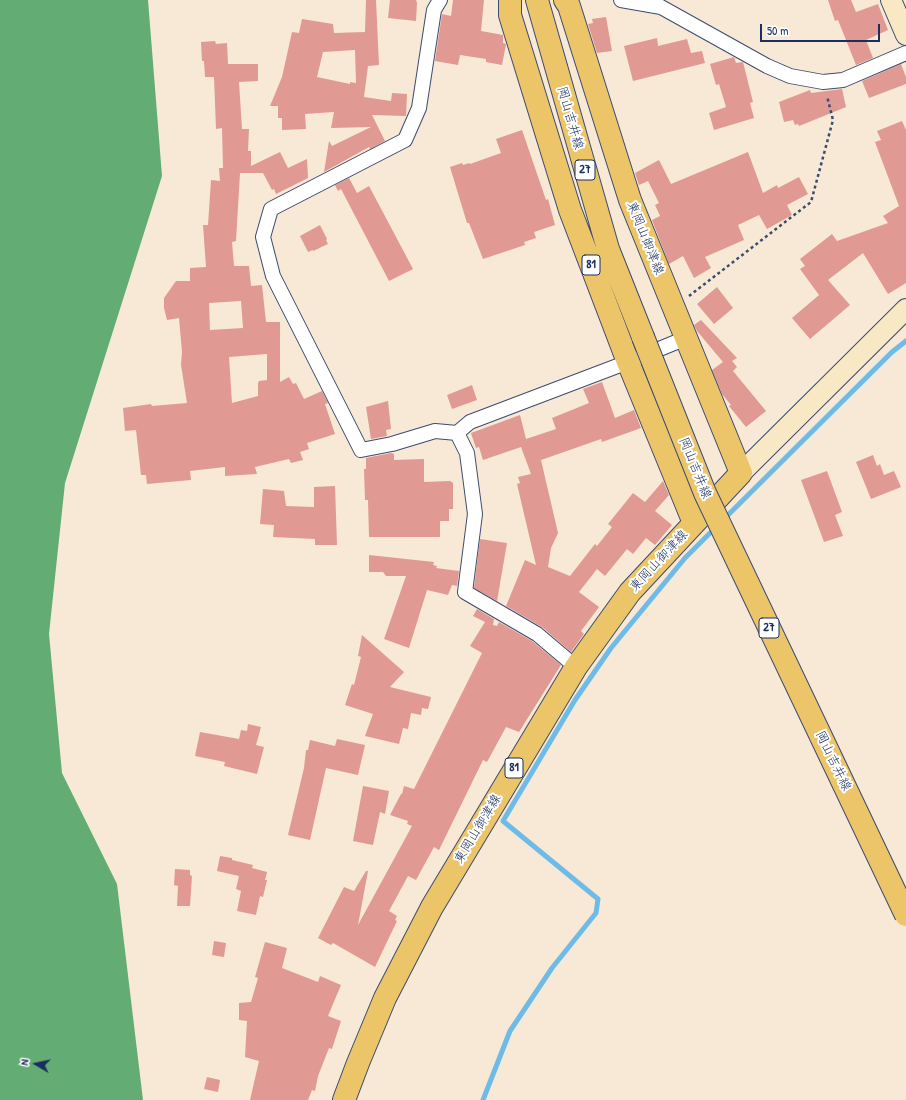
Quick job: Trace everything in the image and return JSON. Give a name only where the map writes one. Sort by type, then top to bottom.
[{"type":"main road","name":"東岡山御津線","points":[[510,0],[510,16],[570,210],[628,362],[694,523]]},
{"type":"main road","name":"岡山吉井線","points":[[537,0],[608,249],[705,493],[906,915]]},
{"type":"main road","name":"東岡山御津線","points":[[344,1100],[385,998],[432,907],[576,667],[630,592],[742,473],[673,308],[630,200],[566,0]]},
{"type":"street","points":[[440,0],[434,10],[419,108],[405,140],[271,209],[263,237],[273,276],[361,450],[392,444],[436,431],[457,433],[470,422],[628,362],[686,338]]},
{"type":"street","points":[[621,0],[661,7],[767,66],[790,76],[823,82],[843,80],[906,53]]},
{"type":"street","points":[[891,0],[906,35]]},
{"type":"street","points":[[742,473],[906,309]]},
{"type":"street","points":[[457,433],[467,452],[475,514],[465,592],[537,634],[576,667]]},
{"type":"path","points":[[673,308],[811,202],[833,120],[823,82]]},
{"type":"green space","points":[[0,0],[148,0],[162,176],[65,483],[49,634],[62,773],[117,884],[143,1100],[0,1100]]},
{"type":"building","points":[[366,0],[376,0],[379,65],[368,66],[364,97],[391,101],[392,93],[407,94],[406,116],[372,115],[385,141],[370,149],[369,147],[324,172],[329,141],[332,146],[371,127],[331,128],[334,112],[305,114],[306,129],[282,130],[282,118],[278,118],[278,106],[270,106],[282,77],[292,32],[299,33],[302,19],[333,24],[334,33],[365,32]],"holes":[[[355,50],[356,83],[350,82],[350,84],[317,77],[323,52]]]},
{"type":"building","points":[[390,0],[416,0],[416,21],[388,18]]},
{"type":"building","points":[[453,0],[484,0],[481,31],[503,35],[503,43],[506,44],[502,65],[486,62],[486,59],[460,55],[458,65],[435,61],[442,14],[451,16]]},
{"type":"building","points":[[828,0],[851,0],[856,12],[878,4],[888,30],[866,40],[873,58],[856,65],[838,20],[835,21]]},
{"type":"building","points":[[606,17],[612,51],[597,53],[588,24],[593,23],[592,19]]},
{"type":"building","points":[[657,38],[658,46],[687,39],[691,53],[702,51],[705,63],[633,81],[624,46]]},
{"type":"building","points":[[215,41],[216,44],[227,43],[228,64],[258,64],[258,81],[239,82],[242,129],[249,129],[248,151],[251,151],[251,166],[280,152],[288,168],[307,159],[308,178],[276,194],[274,189],[272,190],[263,173],[240,173],[236,241],[232,242],[234,266],[249,266],[251,286],[262,285],[266,322],[280,322],[280,382],[289,377],[293,384],[296,383],[304,399],[322,391],[328,403],[325,404],[335,434],[307,443],[309,449],[300,452],[303,460],[291,463],[289,459],[255,467],[257,474],[225,476],[225,467],[190,471],[191,480],[147,484],[146,475],[141,475],[136,430],[125,431],[123,408],[151,404],[152,406],[187,403],[181,365],[182,352],[179,318],[167,320],[164,308],[164,298],[176,281],[190,281],[190,268],[206,267],[203,225],[208,225],[211,180],[220,181],[219,168],[223,168],[222,128],[216,129],[214,77],[205,77],[201,42]],"holes":[[[241,301],[243,328],[210,330],[209,303]],[[267,354],[267,380],[259,381],[258,396],[232,403],[229,357]]]},
{"type":"building","points":[[734,57],[736,63],[743,62],[753,102],[750,103],[754,118],[714,130],[709,113],[726,107],[719,84],[716,85],[710,64]]},
{"type":"building","points":[[901,64],[906,77],[906,84],[869,98],[862,81]]},
{"type":"building","points":[[842,89],[846,107],[799,126],[798,124],[795,125],[793,120],[784,122],[779,102],[810,90],[811,93]]},
{"type":"building","points":[[902,121],[906,130],[906,283],[888,294],[863,253],[828,280],[850,305],[810,339],[792,318],[819,295],[800,269],[805,266],[800,259],[832,234],[837,241],[888,223],[883,216],[899,206],[875,142],[881,140],[877,131]]},
{"type":"building","points":[[522,130],[546,200],[548,199],[555,225],[534,232],[536,238],[524,242],[525,245],[483,259],[469,223],[467,223],[450,167],[462,163],[463,165],[470,164],[501,153],[496,139]]},
{"type":"building","points":[[748,152],[763,193],[777,185],[778,188],[799,177],[808,194],[787,205],[792,215],[767,229],[759,215],[738,225],[744,240],[705,257],[711,268],[694,278],[683,256],[669,264],[652,220],[660,216],[655,205],[659,203],[648,181],[639,185],[635,173],[659,160],[671,184]]},
{"type":"building","points":[[349,178],[357,193],[369,186],[413,269],[389,281],[341,189],[338,191],[335,185]]},
{"type":"building","points":[[320,225],[328,244],[308,252],[300,236]]},
{"type":"building","points":[[717,287],[733,308],[714,324],[697,304]]},
{"type":"building","points":[[701,320],[737,358],[732,361],[737,367],[733,371],[766,411],[746,427],[729,406],[731,405],[722,394],[712,370],[723,362],[697,331],[694,325]]},
{"type":"building","points":[[602,382],[615,418],[634,410],[641,428],[602,442],[601,439],[541,460],[558,533],[551,548],[548,567],[570,576],[595,544],[597,546],[612,527],[608,524],[633,493],[645,502],[663,481],[669,495],[655,511],[672,525],[655,545],[646,538],[633,554],[627,549],[605,576],[597,569],[579,592],[599,607],[581,631],[584,634],[571,652],[542,627],[506,606],[525,560],[536,565],[517,484],[520,483],[518,477],[531,474],[521,447],[483,460],[479,447],[476,448],[471,433],[520,415],[526,439],[556,429],[552,418],[589,403],[583,389]]},
{"type":"building","points":[[472,385],[477,400],[452,409],[447,395]]},
{"type":"building","points":[[388,401],[391,429],[386,430],[387,436],[371,439],[366,407]]},
{"type":"building","points":[[391,453],[394,454],[394,460],[424,459],[424,482],[450,481],[453,483],[453,509],[449,509],[449,521],[440,521],[440,537],[369,537],[368,500],[365,500],[364,469],[366,469],[366,458]]},
{"type":"building","points":[[873,455],[877,466],[880,464],[884,475],[894,471],[901,487],[871,499],[856,462]]},
{"type":"building","points":[[827,471],[842,512],[835,515],[843,536],[824,542],[801,480]]},
{"type":"building","points":[[335,486],[337,545],[315,545],[315,539],[273,537],[274,525],[260,524],[263,489],[284,491],[286,506],[314,507],[314,487]]},
{"type":"building","points":[[480,539],[507,543],[497,601],[474,588]]},
{"type":"building","points":[[369,555],[434,562],[433,565],[437,566],[436,568],[459,571],[457,586],[452,585],[448,595],[427,590],[409,648],[384,639],[406,576],[386,576],[383,572],[369,572]]},
{"type":"building","points":[[477,609],[494,619],[493,625],[497,626],[499,622],[532,641],[561,665],[519,732],[506,727],[487,762],[483,760],[439,850],[434,847],[416,880],[408,876],[389,911],[397,916],[395,920],[397,921],[375,967],[333,943],[331,945],[318,938],[344,887],[354,891],[366,871],[368,871],[358,925],[412,826],[407,824],[408,821],[390,815],[402,794],[404,786],[414,789],[482,653],[470,646],[485,622],[473,616]]},
{"type":"building","points":[[362,635],[404,672],[390,687],[431,697],[428,709],[422,708],[421,715],[411,713],[408,729],[403,728],[399,744],[365,736],[373,714],[345,705],[352,684],[354,685],[361,657],[358,656]]},
{"type":"building","points":[[248,724],[261,727],[256,745],[264,747],[257,774],[224,766],[225,762],[195,756],[200,732],[239,739],[241,730],[247,731]]},
{"type":"building","points":[[337,739],[365,745],[358,775],[326,768],[310,840],[288,835],[304,768],[306,750],[308,750],[310,740],[335,746]]},
{"type":"building","points":[[363,786],[389,791],[385,814],[380,812],[373,845],[353,841]]},
{"type":"building","points":[[220,856],[232,858],[232,860],[253,865],[252,868],[267,872],[265,880],[267,880],[263,897],[260,896],[256,915],[237,911],[241,891],[236,889],[239,876],[217,871]]},
{"type":"building","points":[[175,869],[190,870],[190,875],[192,876],[190,906],[177,906],[178,886],[174,885]]},
{"type":"building","points":[[214,941],[226,943],[224,957],[212,955]]},
{"type":"building","points":[[265,942],[287,948],[282,968],[318,982],[320,976],[341,985],[328,1016],[341,1021],[332,1049],[329,1048],[318,1076],[315,1091],[312,1090],[308,1100],[250,1100],[259,1061],[245,1057],[247,1021],[239,1020],[239,1003],[251,1002],[258,978],[255,977]]},
{"type":"building","points":[[207,1077],[220,1080],[218,1092],[204,1089]]},
{"type":"waterway","points":[[723,520],[892,352],[906,341]]},
{"type":"waterway","points":[[483,1100],[510,1031],[552,968],[596,913],[598,899],[503,821],[575,700],[611,648],[685,558],[716,527]]}]
